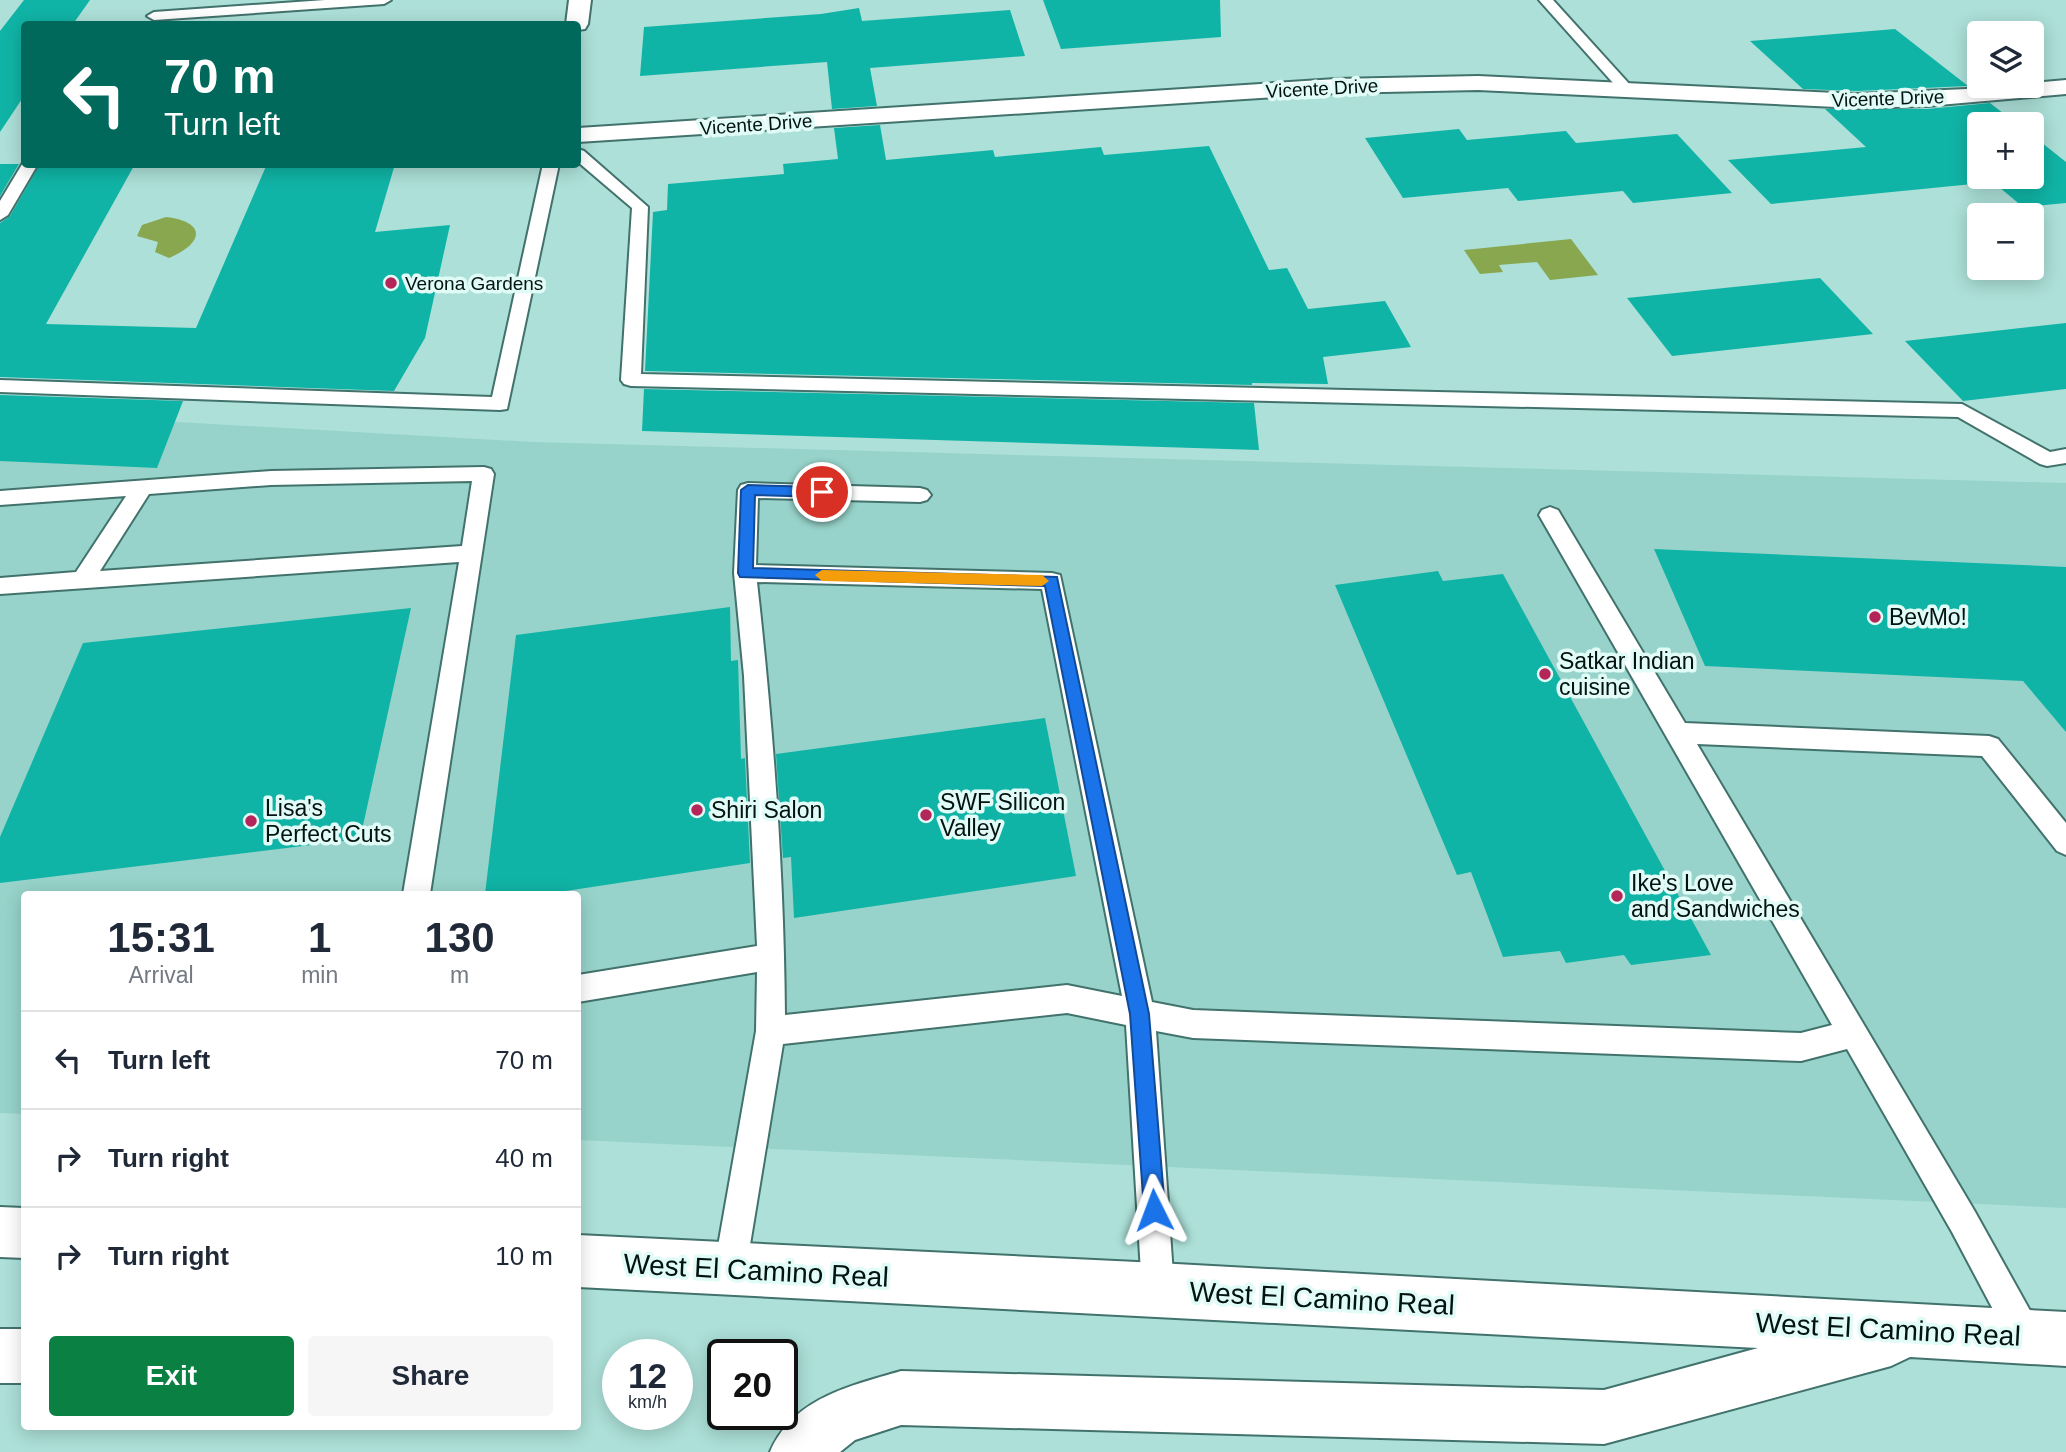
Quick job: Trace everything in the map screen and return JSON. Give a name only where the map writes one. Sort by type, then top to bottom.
[{"type":"street","points":[[577,21],[580,0]]},
{"type":"street","name":"Vicente Drive","points":[[581,135],[1336,86],[1478,83],[1857,101],[1927,99],[2066,86]]},
{"type":"street","points":[[0,1232],[21,1233]]},
{"type":"street","name":"West El Camino Real","points":[[581,1261],[1158,1289],[2046,1338]]},
{"type":"street","points":[[798,1452],[839,1417],[901,1398],[1604,1417],[1923,1331]]},
{"type":"street","points":[[0,1356],[21,1356]]},
{"type":"lane","points":[[151,20],[164,0]]},
{"type":"lane","points":[[151,20],[384,0]]},
{"type":"lane","points":[[1546,0],[1627,90]]},
{"type":"lane","points":[[581,157],[640,207],[631,380],[1962,411],[2048,459],[2066,456]]},
{"type":"lane","points":[[0,215],[28,168]]},
{"type":"lane","points":[[0,386],[500,404],[550,168]]},
{"type":"lane","points":[[0,498],[271,478],[384,478],[484,474],[417,891]]},
{"type":"lane","points":[[84,578],[142,488]]},
{"type":"lane","points":[[730,1269],[771,1031],[771,957],[756,676],[745,573],[748,490],[920,495]]},
{"type":"lane","points":[[1550,515],[1851,1034],[1963,1221],[2046,1338]]},
{"type":"lane","points":[[0,586],[84,578],[472,553]]},
{"type":"lane","points":[[745,573],[1052,581],[1140,1014],[1158,1289]]},
{"type":"lane","points":[[1677,733],[1989,746],[2066,843]]},
{"type":"lane","points":[[581,988],[771,957]]},
{"type":"lane","points":[[771,1031],[1067,999],[1193,1024],[1801,1048],[1851,1034]]},
{"type":"shaded area","points":[[166,217],[189,223],[196,234],[189,246],[169,258],[155,252],[158,242],[137,236],[142,225]]},
{"type":"shaded area","points":[[1571,239],[1598,275],[1550,280],[1537,262],[1499,265],[1503,272],[1480,274],[1464,250]]},
{"type":"shaded area","points":[[0,412],[534,442],[2066,483],[2066,1208],[581,1140],[581,891],[21,891],[21,1114],[0,1113]]},
{"type":"building","points":[[24,0],[90,0],[75,21],[21,21],[21,100],[0,132],[0,31]]},
{"type":"building","points":[[1043,0],[1220,0],[1221,37],[1061,49]]},
{"type":"building","points":[[859,8],[862,21],[1010,10],[1025,56],[870,68],[877,106],[832,109],[827,62],[640,76],[644,27],[821,14]]},
{"type":"building","points":[[1895,29],[1967,86],[1857,91],[1803,89],[1750,41]]},
{"type":"building","points":[[1990,103],[2002,112],[1967,112],[1967,185],[1771,204],[1728,160],[1866,147],[1825,109],[1927,109]]},
{"type":"building","points":[[880,125],[886,160],[993,150],[995,157],[1101,147],[1104,155],[1209,146],[1269,270],[1287,268],[1308,309],[1385,301],[1411,347],[1323,357],[1328,384],[1252,385],[645,371],[653,212],[667,210],[668,184],[784,174],[783,164],[838,159],[834,128]]},
{"type":"building","points":[[1459,129],[1467,140],[1566,131],[1576,143],[1677,134],[1732,193],[1633,203],[1623,191],[1518,201],[1508,188],[1403,198],[1365,138]]},
{"type":"building","points":[[2044,145],[2066,162],[2066,203],[2018,203],[2001,189],[2044,189]]},
{"type":"building","points":[[0,164],[19,164],[0,196]]},
{"type":"building","name":"Verona Gardens","points":[[38,168],[133,168],[46,324],[196,328],[265,168],[394,168],[375,232],[450,225],[425,338],[394,391],[0,377],[0,223],[10,216]]},
{"type":"building","points":[[1820,278],[1873,334],[1672,356],[1627,298]]},
{"type":"building","points":[[2066,323],[2066,389],[1963,401],[1905,341]]},
{"type":"building","points":[[644,389],[1254,403],[1259,450],[642,431]]},
{"type":"building","points":[[0,395],[183,401],[157,468],[0,461]]},
{"type":"building","name":"BevMo!","points":[[1654,549],[2066,567],[2066,732],[2023,681],[1705,666]]},
{"type":"building","points":[[1438,571],[1443,581],[1503,574],[1711,955],[1631,965],[1624,955],[1566,963],[1560,951],[1503,957],[1471,872],[1457,875],[1335,585]]},
{"type":"building","points":[[730,607],[731,661],[738,660],[741,759],[745,758],[750,863],[566,891],[485,891],[516,635]]},
{"type":"building","points":[[411,608],[360,839],[0,883],[0,837],[83,643]]},
{"type":"building","name":"SWF Silicon Valley","points":[[1045,718],[1076,876],[794,918],[791,857],[783,858],[776,754]]},
{"type":"slow traffic","points":[[822,575],[1042,581]]},
{"type":"place","name":"Verona Gardens","points":[[391,283]]},
{"type":"place","name":"BevMo!","points":[[1875,617]]},
{"type":"place","name":"Satkar Indian cuisine","points":[[1545,674]]},
{"type":"place","name":"Shiri Salon","points":[[697,810]]},
{"type":"place","name":"SWF Silicon Valley","points":[[926,815]]},
{"type":"place","name":"Lisa's Perfect Cuts","points":[[251,821]]},
{"type":"place","name":"Ike's Love and Sandwiches","points":[[1617,896]]},
{"type":"route","points":[[822,492],[748,490],[745,573],[1052,581],[1140,1014],[1154,1210]]}]
